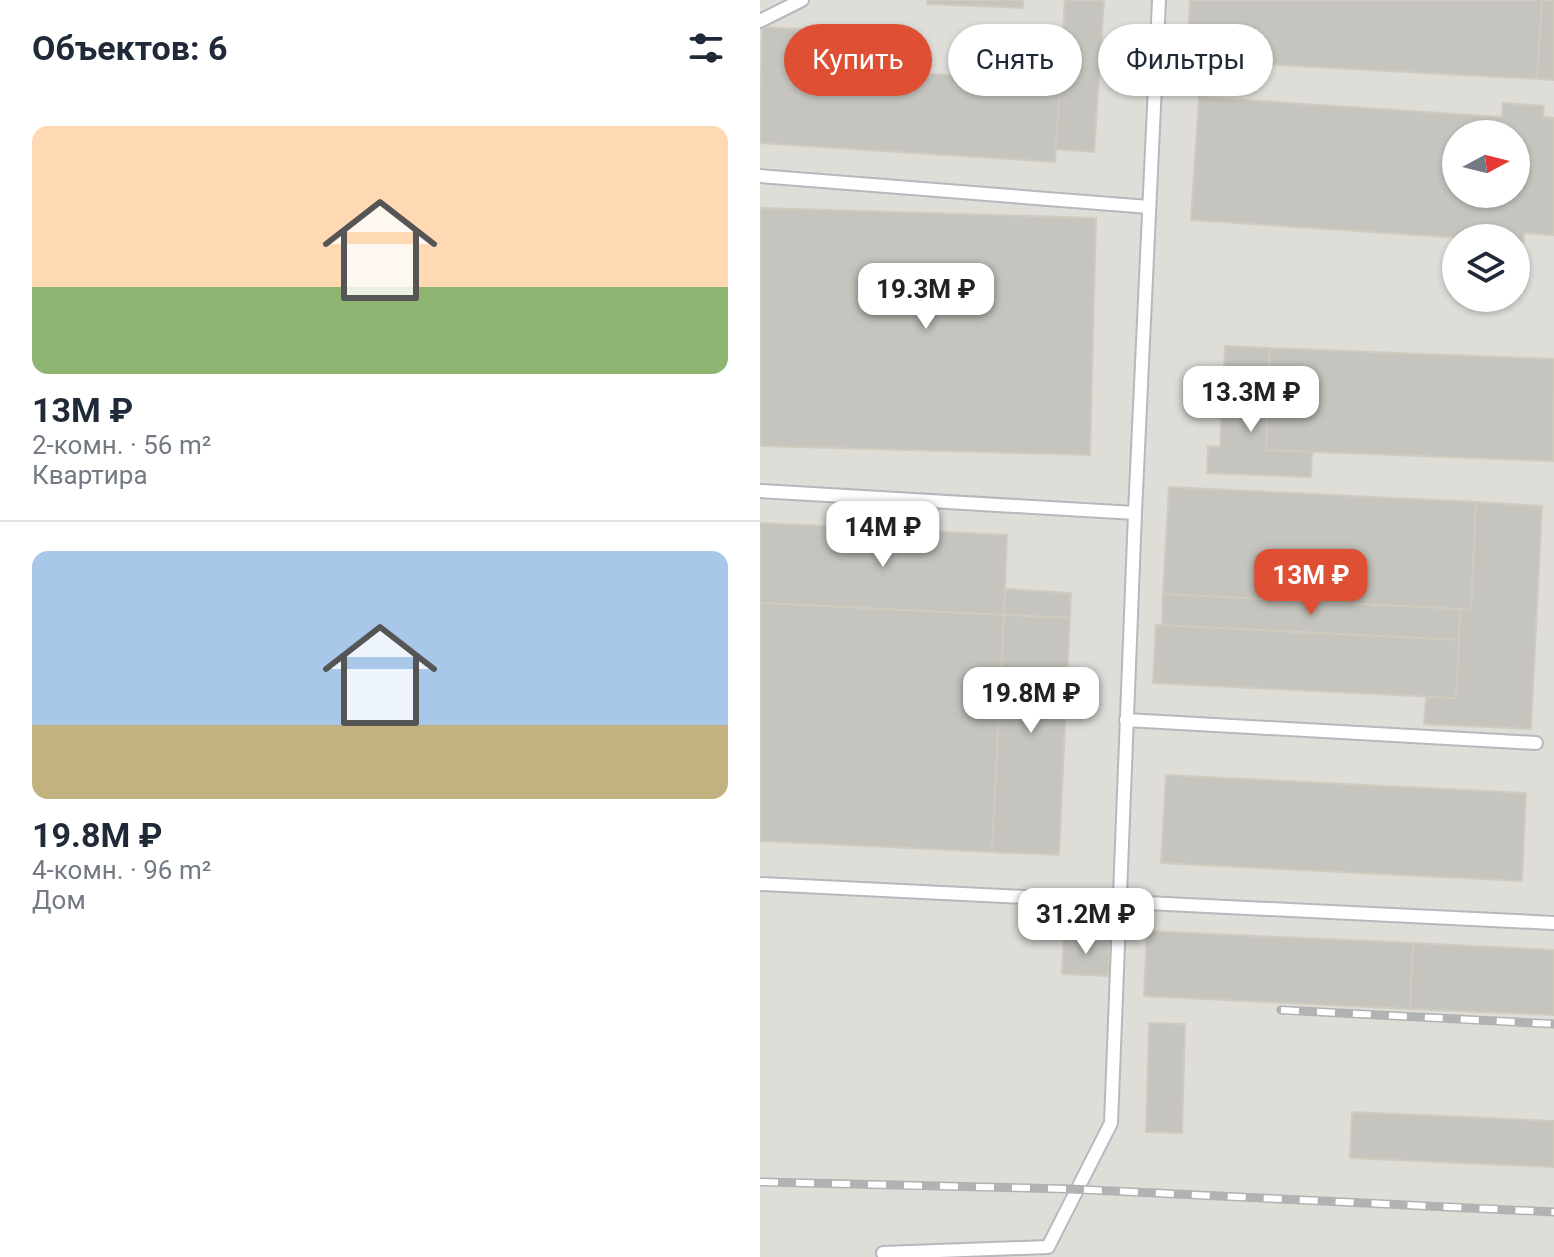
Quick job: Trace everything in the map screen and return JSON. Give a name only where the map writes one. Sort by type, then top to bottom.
[{"type":"lane","points":[[760,21],[802,0]]},
{"type":"lane","points":[[883,1253],[1048,1247],[1111,1123],[1118,903],[1159,0]]},
{"type":"lane","points":[[760,176],[1149,207]]},
{"type":"lane","points":[[760,491],[1135,513]]},
{"type":"lane","points":[[1126,720],[1536,743]]},
{"type":"lane","points":[[760,884],[1554,923]]},
{"type":"shaded area","points":[[760,0],[1554,0],[1554,1257],[760,1257]]},
{"type":"building","points":[[927,0],[1023,0],[1023,8],[927,4]]},
{"type":"building","points":[[1065,0],[1104,0],[1102,24],[1098,24],[1094,152],[1055,149],[1059,96],[1082,96],[1082,24],[1063,24]]},
{"type":"building","points":[[1190,0],[1542,0],[1537,79],[1273,65],[1273,24],[1189,24]]},
{"type":"building","points":[[1542,0],[1554,0],[1554,80],[1537,79]]},
{"type":"building","points":[[762,27],[784,28],[784,96],[932,96],[932,74],[948,75],[948,96],[1059,96],[1055,162],[760,143]]},
{"type":"building","points":[[1199,97],[1502,117],[1503,103],[1544,106],[1543,117],[1554,118],[1554,235],[1530,233],[1530,224],[1442,224],[1442,237],[1191,220]]},
{"type":"building","points":[[760,208],[1096,218],[1090,455],[760,446]]},
{"type":"building","points":[[1225,346],[1270,348],[1269,375],[1224,373]]},
{"type":"building","points":[[1270,348],[1554,359],[1553,461],[1266,450]]},
{"type":"building","points":[[1224,373],[1269,375],[1266,450],[1312,452],[1311,477],[1207,473],[1208,446],[1220,447]]},
{"type":"building","points":[[1169,487],[1476,502],[1471,610],[1163,594]]},
{"type":"building","points":[[1476,502],[1542,506],[1531,729],[1424,724],[1426,697],[1456,698],[1460,609],[1471,610]]},
{"type":"building","points":[[760,523],[1007,535],[1004,615],[760,603]]},
{"type":"building","points":[[1005,589],[1071,593],[1070,618],[1004,615]]},
{"type":"building","points":[[1163,594],[1460,609],[1459,640],[1162,625]]},
{"type":"building","points":[[760,603],[1004,615],[992,852],[760,841]]},
{"type":"building","points":[[1004,615],[1070,618],[1059,855],[992,852]]},
{"type":"building","points":[[1156,625],[1459,640],[1456,698],[1153,683]]},
{"type":"building","points":[[1166,775],[1526,793],[1522,881],[1161,863]]},
{"type":"building","points":[[1147,931],[1413,943],[1410,1009],[1144,996]]},
{"type":"building","points":[[1064,935],[1110,937],[1108,976],[1062,974]]},
{"type":"building","points":[[1413,943],[1554,950],[1554,1015],[1410,1009]]},
{"type":"building","points":[[1149,1023],[1185,1024],[1182,1133],[1146,1132]]},
{"type":"building","points":[[1352,1112],[1554,1121],[1554,1167],[1350,1158]]},
{"type":"railway","points":[[1281,1010],[1554,1024]]},
{"type":"railway","points":[[760,1182],[1070,1189],[1554,1212]]}]
